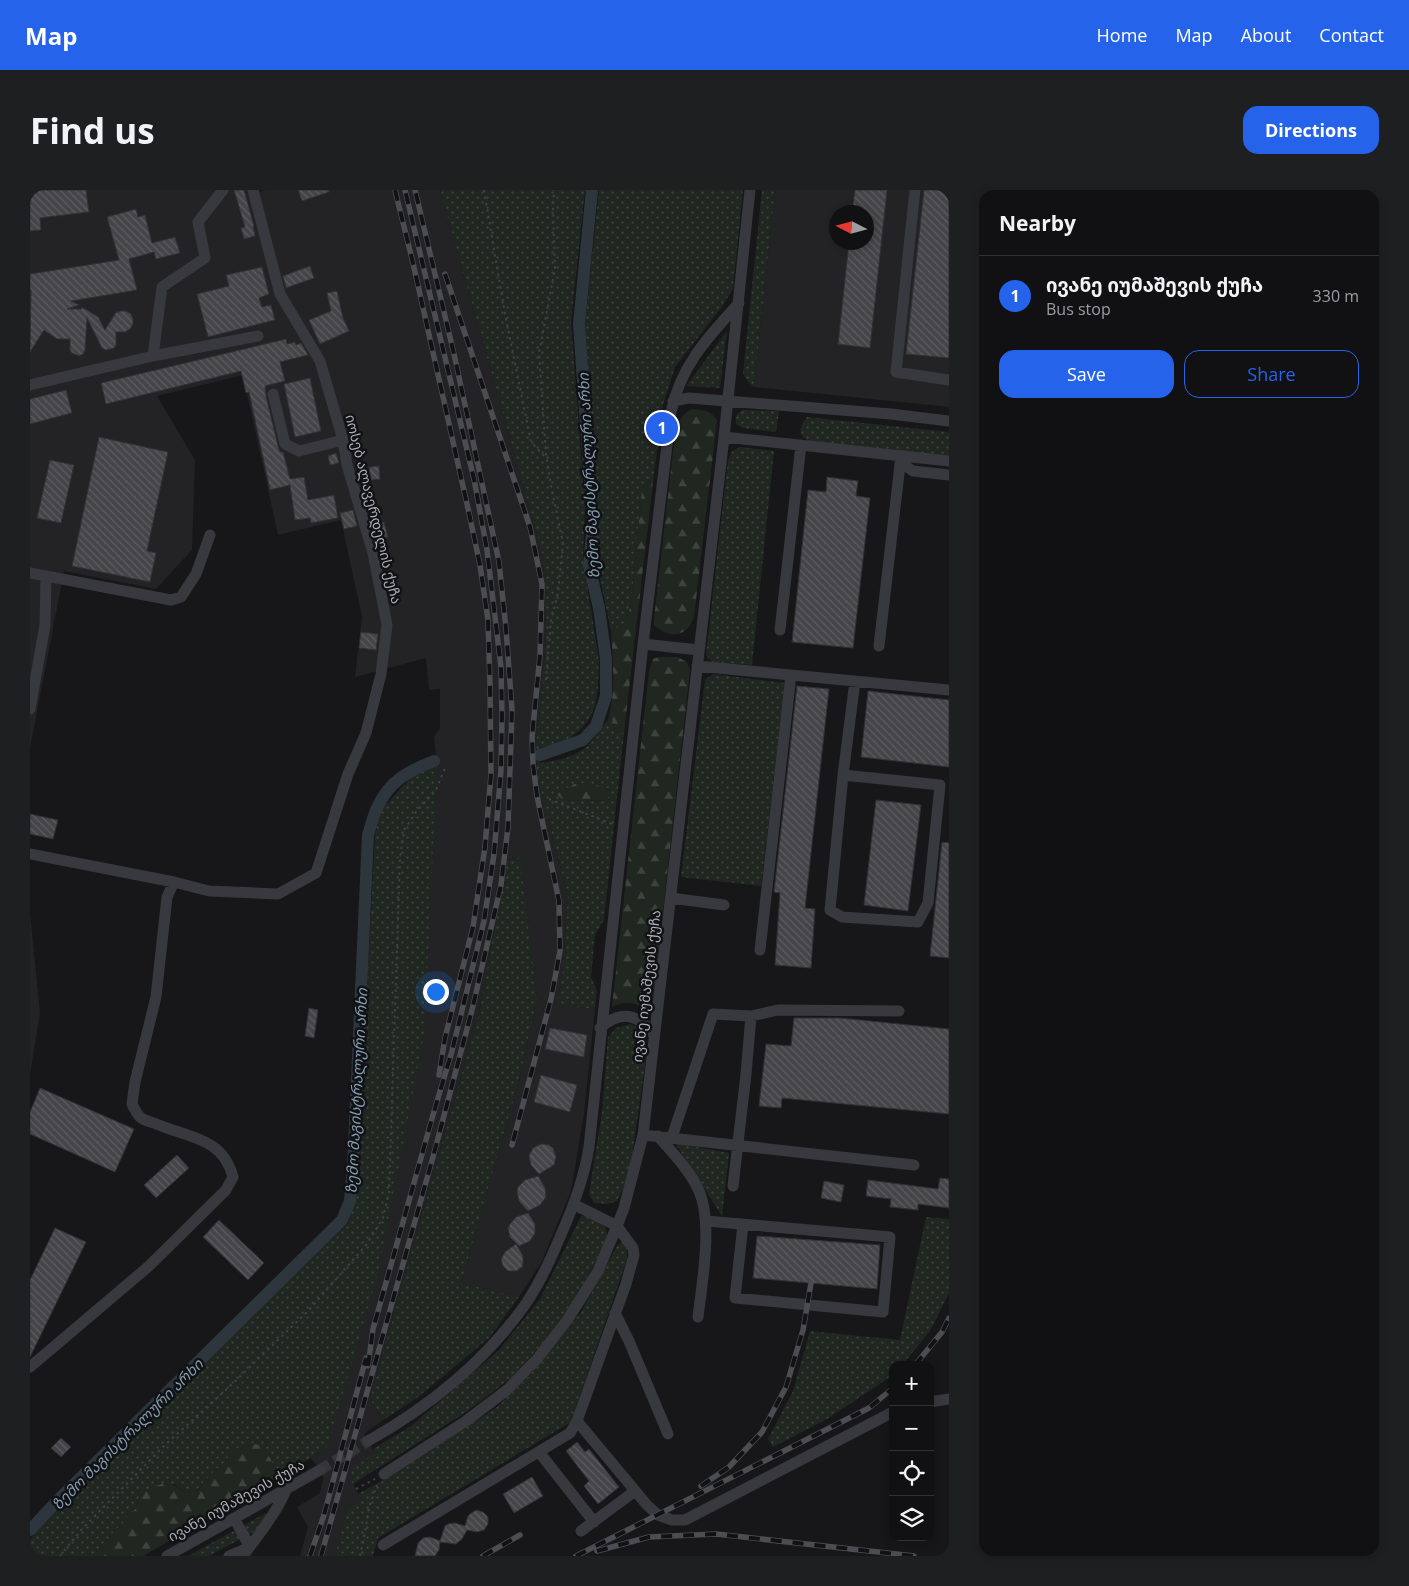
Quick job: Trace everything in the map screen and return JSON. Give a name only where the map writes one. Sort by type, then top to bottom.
[{"type":"street","points":[[153,356],[162,287],[205,258],[198,222],[223,190]]},
{"type":"street","name":"იოსებ ალავერდელის ქუჩა","points":[[30,854],[174,882],[209,891],[278,894],[316,873],[348,774],[366,733],[380,674],[387,625],[373,554],[347,465],[320,361],[280,294],[253,190]]},
{"type":"street","name":"ივანე იუმაშევის ქუჩა","points":[[384,1474],[466,1421],[508,1390],[537,1358],[568,1319],[598,1271],[624,1208],[643,1134],[724,437],[750,190]]},
{"type":"street","points":[[915,190],[896,372],[949,380]]},
{"type":"street","points":[[368,1441],[396,1426],[430,1402],[496,1341],[527,1302],[538,1283],[574,1205],[588,1154],[600,1028],[643,644],[667,438],[673,402],[686,371],[700,346],[739,303]]},
{"type":"street","points":[[30,385],[153,356],[258,336]]},
{"type":"street","points":[[273,394],[285,444],[299,451],[342,440]]},
{"type":"street","points":[[673,402],[688,398],[728,400],[949,420]]},
{"type":"street","points":[[724,437],[801,445],[900,459],[949,461]]},
{"type":"street","points":[[780,630],[801,445]]},
{"type":"street","points":[[900,459],[913,471],[949,475]]},
{"type":"street","points":[[879,646],[900,459]]},
{"type":"street","points":[[30,573],[171,600],[181,597],[196,574],[210,536]]},
{"type":"street","points":[[30,709],[45,624],[46,576]]},
{"type":"street","points":[[643,644],[698,650]]},
{"type":"street","points":[[697,666],[949,690]]},
{"type":"street","points":[[760,950],[791,675]]},
{"type":"street","points":[[843,775],[940,784],[928,903],[918,922],[842,917],[830,910],[843,775],[855,681]]},
{"type":"street","points":[[30,1366],[149,1266],[226,1190],[233,1178],[230,1165],[214,1146],[140,1117],[132,1104],[135,1082],[156,997],[167,897],[174,882]]},
{"type":"street","points":[[671,898],[724,906]]},
{"type":"street","points":[[672,1137],[712,1014],[751,1016],[778,1010],[899,1011]]},
{"type":"street","points":[[600,1028],[615,1017],[632,1016],[647,1025],[654,1035]]},
{"type":"street","points":[[732,1186],[751,1016]]},
{"type":"street","points":[[643,1134],[914,1165]]},
{"type":"street","points":[[658,1136],[682,1164],[700,1192],[707,1229],[698,1317]]},
{"type":"street","points":[[383,1545],[570,1433],[577,1421],[626,1284],[634,1255],[633,1248],[617,1226],[574,1205]]},
{"type":"street","points":[[706,1221],[744,1224],[890,1237],[883,1312],[735,1298],[744,1224]]},
{"type":"street","points":[[615,1313],[668,1434]]},
{"type":"street","points":[[934,1402],[949,1400]]},
{"type":"street","points":[[577,1421],[646,1505],[658,1515],[672,1520],[685,1520],[889,1414]]},
{"type":"street","points":[[540,1452],[594,1522]]},
{"type":"street","name":"ივანე იუმაშევის ქუჩა","points":[[167,1556],[320,1470]]},
{"type":"street","points":[[229,1556],[246,1551],[270,1520],[281,1503],[287,1488]]},
{"type":"street","points":[[581,1531],[635,1491]]},
{"type":"street","points":[[234,1518],[246,1551]]},
{"type":"path","points":[[484,190],[505,314],[531,442],[547,459]]},
{"type":"path","points":[[546,680],[550,620],[558,593],[563,543],[547,459],[539,353],[555,269],[554,190]]},
{"type":"path","points":[[60,1556],[81,1530],[166,1444],[307,1312],[366,1245],[383,1218],[389,1192],[400,858],[404,830],[416,812],[436,790],[445,768]]},
{"type":"path","points":[[549,799],[623,828]]},
{"type":"path","points":[[356,1489],[384,1474]]},
{"type":"path","points":[[360,1556],[369,1507],[374,1490],[384,1474]]},
{"type":"shaded area","points":[[30,190],[247,190],[248,195],[265,190],[440,190],[543,556],[546,636],[542,694],[535,749],[538,779],[568,896],[562,979],[556,1004],[595,1009],[584,1114],[571,1191],[542,1261],[519,1297],[461,1283],[518,1084],[537,1000],[519,857],[507,861],[479,1013],[370,1399],[383,1420],[364,1434],[375,1453],[350,1477],[361,1500],[347,1509],[335,1556],[300,1556],[308,1527],[297,1507],[320,1493],[323,1478],[320,1470],[311,1458],[327,1448],[437,765],[434,737],[440,728],[440,689],[429,690],[426,658],[355,677],[362,617],[341,520],[278,535],[243,375],[157,396],[195,460],[192,550],[156,589],[64,571],[30,748]]},
{"type":"shaded area","points":[[775,190],[949,190],[949,407],[754,387]]},
{"type":"shaded area","points":[[30,913],[40,1013],[30,1074]]},
{"type":"green space","points":[[440,190],[585,190],[571,322],[585,507],[583,558],[599,661],[598,688],[595,706],[590,718],[581,729],[564,743],[539,748],[540,763],[554,761],[574,754],[586,747],[603,725],[612,717],[615,731],[624,733],[604,920],[595,934],[591,977],[597,991],[595,1009],[556,1005],[562,979],[568,896],[538,779],[535,749],[542,694],[546,636],[543,556]],"holes":[[[574,784],[593,784],[610,789],[607,800],[563,800],[566,789]]]},
{"type":"green space","points":[[599,190],[743,190],[733,289],[721,308],[675,367],[663,405],[654,474],[642,489],[631,606],[624,624],[611,631],[596,559],[597,502],[585,324]]},
{"type":"green space","points":[[762,190],[775,190],[754,387],[748,382],[743,373]]},
{"type":"green space","points":[[727,331],[720,388],[686,386]]},
{"type":"green space","points":[[692,409],[706,411],[717,420],[694,617],[687,629],[677,634],[671,634],[660,630],[654,625],[654,619],[675,434],[680,419]]},
{"type":"green space","points":[[743,410],[779,411],[776,432],[743,428],[736,424],[736,416]]},
{"type":"green space","points":[[807,417],[949,432],[949,456],[811,443],[801,432],[802,425]]},
{"type":"green space","points":[[740,447],[774,451],[752,665],[712,662],[706,655],[728,460],[732,451]]},
{"type":"green space","points":[[654,474],[624,733],[615,731],[612,718],[608,720],[613,687],[611,631],[624,624],[631,606],[642,489]]},
{"type":"green space","points":[[659,657],[678,657],[687,662],[690,670],[651,1017],[643,1008],[633,1003],[623,1003],[612,1007],[649,671],[653,659]]},
{"type":"green space","points":[[713,674],[785,683],[761,886],[681,877],[705,680]]},
{"type":"green space","points":[[437,765],[424,1035],[377,1277],[327,1448],[279,1476],[264,1446],[234,1449],[225,1462],[196,1491],[187,1493],[174,1484],[142,1492],[136,1508],[92,1556],[30,1556],[30,1541],[39,1525],[348,1223],[356,1199],[375,835],[381,810],[413,775]]},
{"type":"green space","points":[[583,783],[610,789],[607,800],[563,800],[557,794],[574,784]]},
{"type":"green space","points":[[520,857],[537,1000],[518,1084],[461,1283],[519,1297],[489,1338],[417,1398],[383,1420],[370,1399],[479,1013],[507,861]]},
{"type":"green space","points":[[630,1024],[639,1028],[644,1033],[647,1051],[629,1177],[617,1201],[607,1204],[594,1203],[589,1194],[602,1112],[608,1037],[616,1028]]},
{"type":"green space","points":[[675,1143],[729,1153],[722,1216]]},
{"type":"green space","points":[[581,1216],[589,1216],[605,1227],[608,1236],[574,1302],[541,1345],[511,1378],[466,1412],[353,1484],[350,1477],[353,1468],[375,1453],[373,1449],[411,1426],[499,1350],[540,1299]]},
{"type":"green space","points":[[926,1217],[949,1219],[949,1293],[930,1331],[905,1361],[889,1361],[889,1378],[827,1419],[773,1447],[768,1439],[793,1391],[810,1331],[900,1340]]},
{"type":"green space","points":[[622,1242],[627,1245],[627,1259],[571,1422],[378,1538],[373,1556],[335,1556],[347,1509],[361,1500],[358,1494],[392,1475],[497,1407],[530,1375],[581,1312],[617,1246]]},
{"type":"green space","points":[[251,1443],[264,1446],[279,1476],[143,1556],[92,1556],[136,1508],[142,1492],[160,1484],[174,1485],[187,1493],[197,1491],[209,1476],[225,1462],[234,1449]]},
{"type":"green space","points":[[266,1513],[266,1519],[262,1527],[250,1534],[209,1556],[188,1556]]},
{"type":"building","points":[[30,190],[86,190],[89,212],[40,218],[41,230],[30,231]]},
{"type":"building","points":[[234,190],[244,190],[255,236],[244,239],[241,228],[245,227]]},
{"type":"building","points":[[298,190],[329,190],[329,192],[302,201]]},
{"type":"building","points":[[855,190],[887,190],[870,348],[838,344],[848,250],[874,250],[874,205],[853,205]]},
{"type":"building","points":[[924,190],[949,190],[949,358],[906,354]]},
{"type":"building","points":[[136,209],[138,217],[145,215],[152,243],[175,237],[180,253],[156,259],[154,252],[129,259],[137,290],[71,301],[79,305],[67,309],[82,309],[81,307],[87,310],[98,317],[105,330],[117,311],[117,313],[126,311],[131,314],[133,319],[130,329],[125,332],[116,332],[116,345],[114,348],[106,350],[102,348],[87,318],[85,350],[83,354],[79,356],[72,353],[70,350],[70,339],[57,339],[44,330],[30,352],[30,274],[119,260],[107,217]]},
{"type":"building","points":[[310,266],[314,278],[286,288],[283,276]]},
{"type":"building","points":[[262,267],[269,294],[259,298],[262,307],[271,305],[275,320],[208,337],[197,294],[229,286],[226,275]]},
{"type":"building","points":[[337,291],[343,318],[349,331],[320,344],[309,320],[331,311],[327,293]]},
{"type":"building","points":[[286,339],[287,344],[295,342],[296,345],[301,343],[308,355],[280,362],[285,381],[265,386],[278,446],[280,452],[283,452],[290,479],[304,477],[308,500],[334,495],[338,518],[311,523],[310,518],[295,520],[290,485],[270,490],[249,392],[246,393],[241,371],[106,404],[101,383]]},
{"type":"building","points":[[310,378],[321,431],[295,437],[284,384]]},
{"type":"building","points":[[66,390],[72,413],[30,424],[30,399]]},
{"type":"building","points":[[99,437],[168,452],[147,551],[156,553],[150,582],[72,566]]},
{"type":"building","points":[[336,453],[339,463],[330,465],[328,456]]},
{"type":"building","points":[[50,460],[74,465],[61,523],[37,518]]},
{"type":"building","points":[[379,466],[380,479],[371,480],[369,467]]},
{"type":"building","points":[[827,477],[858,481],[856,496],[870,498],[853,648],[792,642],[808,490],[826,492]]},
{"type":"building","points":[[353,510],[357,526],[344,529],[340,513]]},
{"type":"building","points":[[384,522],[388,537],[377,539],[374,524]]},
{"type":"building","points":[[361,632],[378,634],[376,650],[359,648]]},
{"type":"building","points":[[797,686],[829,689],[805,908],[815,909],[811,968],[775,965],[780,893],[774,892]]},
{"type":"building","points":[[868,691],[949,700],[949,767],[861,757]]},
{"type":"building","points":[[876,800],[921,805],[908,911],[864,905]]},
{"type":"building","points":[[30,814],[58,820],[53,839],[30,834]]},
{"type":"building","points":[[942,842],[949,843],[949,958],[930,956]]},
{"type":"building","points":[[309,1008],[318,1010],[314,1038],[305,1036]]},
{"type":"building","points":[[794,1018],[840,1018],[949,1029],[949,1114],[782,1098],[781,1108],[759,1106],[766,1044],[791,1046]]},
{"type":"building","points":[[550,1028],[587,1035],[584,1057],[545,1049]]},
{"type":"building","points":[[541,1075],[577,1085],[570,1112],[534,1102]]},
{"type":"building","points":[[40,1088],[134,1129],[115,1172],[30,1134],[30,1112]]},
{"type":"building","points":[[541,1144],[549,1145],[553,1148],[556,1157],[554,1165],[539,1174],[531,1165],[529,1156],[533,1148]]},
{"type":"building","points":[[177,1155],[189,1168],[156,1198],[144,1185]]},
{"type":"building","points":[[538,1176],[545,1188],[546,1197],[540,1205],[528,1211],[519,1201],[518,1187],[525,1180]]},
{"type":"building","points":[[940,1178],[949,1179],[949,1208],[918,1204],[918,1210],[890,1207],[891,1199],[866,1196],[868,1180],[938,1189]]},
{"type":"building","points":[[824,1181],[844,1185],[841,1202],[821,1198]]},
{"type":"building","points":[[528,1213],[535,1224],[535,1233],[530,1241],[519,1246],[510,1237],[508,1228],[516,1217]]},
{"type":"building","points":[[219,1220],[264,1263],[248,1280],[203,1237]]},
{"type":"building","points":[[55,1228],[86,1242],[30,1357],[30,1280]]},
{"type":"building","points":[[757,1236],[880,1245],[877,1289],[753,1278]]},
{"type":"building","points":[[516,1244],[523,1256],[522,1267],[516,1271],[508,1271],[503,1266],[501,1259],[505,1252]]},
{"type":"building","points":[[61,1438],[71,1447],[61,1457],[51,1448]]},
{"type":"building","points":[[577,1442],[585,1452],[589,1449],[619,1487],[598,1504],[584,1486],[589,1481],[566,1451]]},
{"type":"building","points":[[532,1477],[543,1496],[514,1513],[503,1494]]},
{"type":"building","points":[[476,1510],[483,1512],[488,1517],[488,1524],[484,1530],[477,1532],[467,1530],[462,1539],[456,1544],[440,1542],[439,1550],[435,1556],[415,1556],[418,1543],[423,1538],[430,1537],[440,1541],[445,1526],[455,1523],[465,1526],[468,1516]]},
{"type":"waterway","name":"ზემო მაგისტრალური არხი","points":[[540,755],[583,740],[596,726],[606,696],[606,659],[599,608],[589,565],[593,524],[579,324],[592,190]]},
{"type":"waterway","name":"ზემო მაგისტრალური არხი","points":[[30,1530],[59,1499],[342,1220],[350,1201],[353,1167],[368,835],[376,811],[393,784],[408,773],[434,761]]},
{"type":"tunnel","points":[[320,1470],[368,1441]]},
{"type":"railway","points":[[395,190],[469,513],[480,565],[488,620],[491,774],[485,847],[473,927],[445,1038],[439,1075]]},
{"type":"railway","points":[[368,1366],[373,1329],[452,1051],[484,921],[494,854],[501,770],[501,667],[487,550],[474,479],[405,190]]},
{"type":"railway","points":[[321,1556],[433,1157],[472,1010],[501,885],[508,827],[512,710],[499,562],[454,354],[415,190]]},
{"type":"railway","points":[[445,274],[530,527],[542,584],[540,655],[532,737],[533,764],[537,796],[559,901],[560,951],[551,999],[512,1145]]},
{"type":"railway","points":[[701,1486],[729,1467],[762,1432],[786,1387],[803,1330],[811,1283]]},
{"type":"railway","points":[[918,1361],[942,1332],[949,1318]]},
{"type":"railway","points":[[310,1556],[324,1515],[366,1358]]},
{"type":"railway","points":[[576,1556],[869,1408],[889,1391]]},
{"type":"railway","points":[[597,1551],[649,1537],[716,1534],[914,1556]]},
{"type":"railway","points":[[483,1556],[520,1535]]},
{"type":"place","name":"ივანე იუმაშევის ქუჩა","points":[[662,428]]}]
